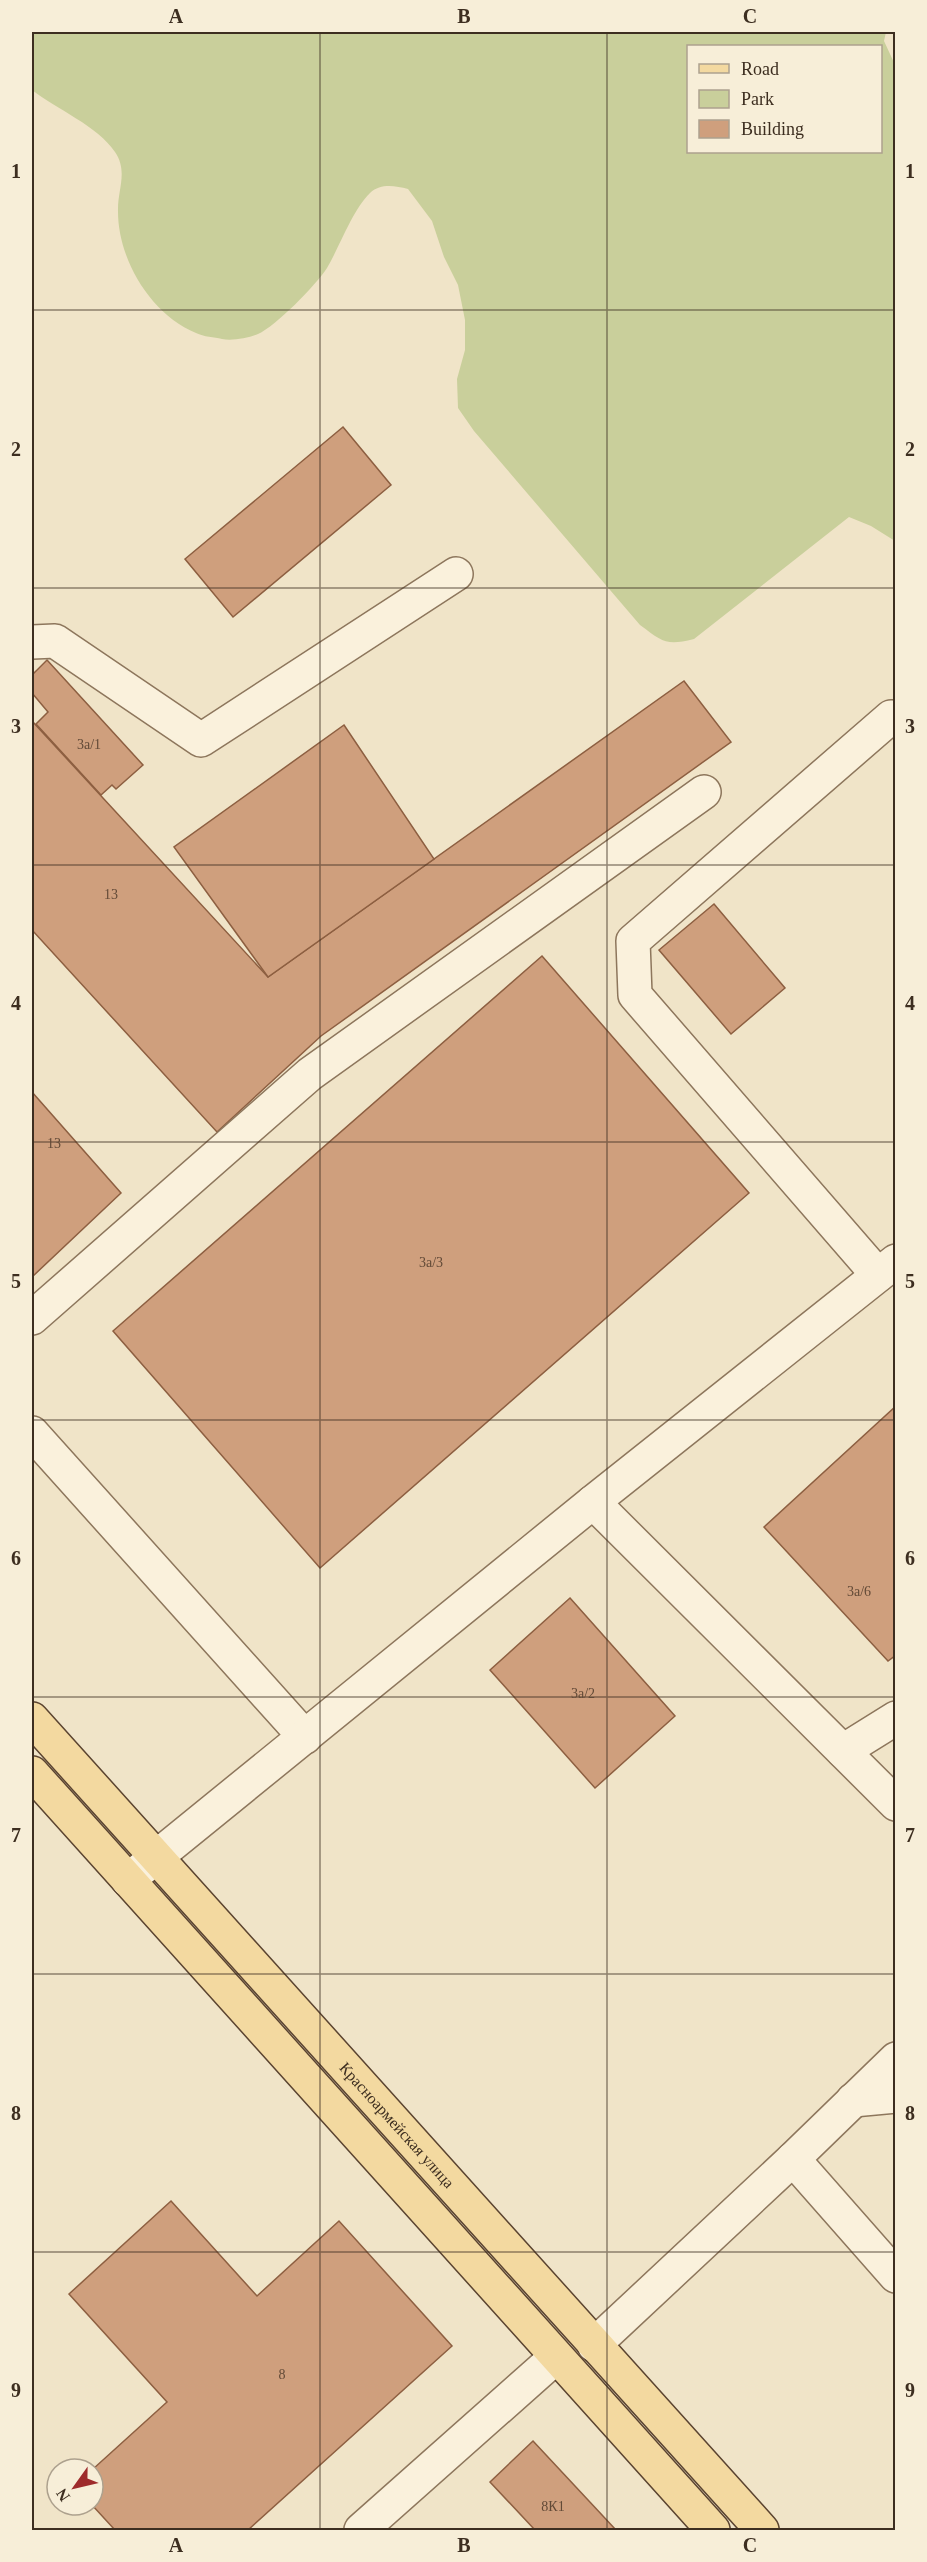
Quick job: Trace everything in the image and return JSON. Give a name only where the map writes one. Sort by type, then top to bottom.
[{"type":"main road","name":"Красноармейская улица","points":[[32,1719],[762,2530]]},
{"type":"main road","points":[[32,1773],[712,2530]]},
{"type":"lane","points":[[32,642],[55,641],[201,740],[456,574]]},
{"type":"lane","points":[[128,1880],[592,1502],[887,1268],[635,995],[633,941],[891,717]]},
{"type":"lane","points":[[32,1318],[310,1074],[704,792]]},
{"type":"lane","points":[[32,1433],[304,1737]]},
{"type":"lane","points":[[592,1502],[896,1804]]},
{"type":"lane","points":[[843,1751],[896,1718]]},
{"type":"lane","points":[[594,2346],[896,2059]]},
{"type":"lane","points":[[853,2100],[896,2096]]},
{"type":"lane","points":[[793,2159],[896,2276]]},
{"type":"lane","points":[[361,2530],[556,2357]]},
{"type":"green space","points":[[32,32],[886,32],[884,41],[896,67],[895,541],[871,526],[849,517],[694,639],[671,642],[660,639],[640,625],[474,431],[458,408],[457,379],[465,350],[465,320],[458,285],[444,257],[432,221],[408,189],[383,187],[370,193],[358,209],[322,275],[266,330],[245,338],[226,340],[202,335],[179,324],[164,312],[139,282],[130,265],[119,228],[118,209],[122,173],[115,152],[88,126],[32,90]]},
{"type":"building","points":[[343,427],[391,485],[233,617],[185,559]]},
{"type":"building","points":[[47,660],[143,765],[116,789],[112,785],[101,795],[36,724],[48,712],[32,693],[32,675]]},
{"type":"building","points":[[684,681],[731,742],[321,1036],[217,1132],[32,930],[32,721],[268,977]]},
{"type":"building","points":[[344,725],[434,859],[268,977],[174,847]]},
{"type":"building","points":[[714,904],[785,988],[731,1034],[659,950]]},
{"type":"building","points":[[542,956],[749,1193],[320,1568],[113,1331]]},
{"type":"building","points":[[32,1092],[121,1193],[32,1277]]},
{"type":"building","points":[[896,1406],[896,1655],[888,1661],[764,1527]]},
{"type":"building","points":[[570,1598],[675,1716],[595,1788],[490,1670]]},
{"type":"building","points":[[171,2201],[257,2296],[339,2221],[452,2346],[248,2530],[115,2530],[103,2517],[105,2517],[105,2458],[167,2402],[69,2294]]},
{"type":"building","points":[[533,2441],[616,2530],[535,2530],[490,2482]]}]
